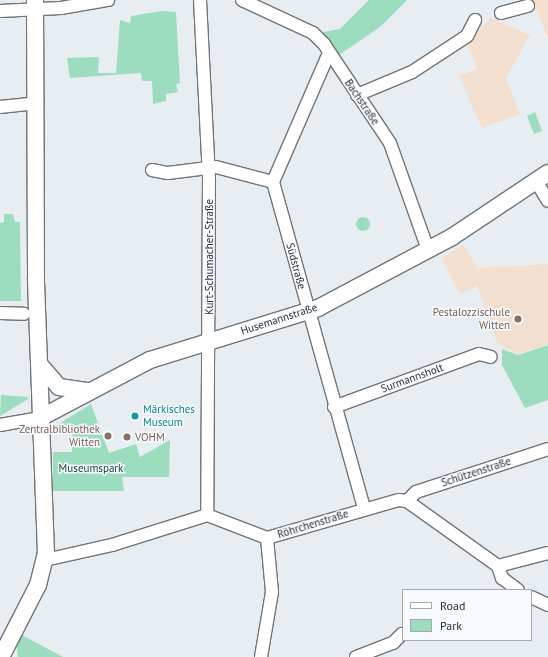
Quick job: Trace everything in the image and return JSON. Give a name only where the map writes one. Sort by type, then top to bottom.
[{"type":"main road","points":[[1,657],[38,585],[45,560],[40,418],[40,365],[33,310],[37,103],[36,5]]},
{"type":"main road","name":"Husemannstraße","points":[[40,418],[138,365],[208,341],[309,312],[428,250],[542,177]]},
{"type":"main road","points":[[40,365],[59,388],[89,391]]},
{"type":"street","name":"Kurt-Schumacher-Straße","points":[[200,0],[208,168],[207,515]]},
{"type":"street","name":"Bachstraße","points":[[242,0],[313,33],[329,53],[390,143],[428,250]]},
{"type":"street","points":[[0,11],[36,5],[104,1]]},
{"type":"street","points":[[501,13],[528,6]]},
{"type":"street","points":[[357,94],[412,72],[467,36],[475,20]]},
{"type":"street","points":[[152,170],[168,173],[216,167],[273,182],[329,53]]},
{"type":"street","points":[[0,107],[37,103]]},
{"type":"street","points":[[542,177],[548,200]]},
{"type":"street","name":"Südstraße","points":[[273,182],[334,407],[364,508]]},
{"type":"street","points":[[0,313],[33,310]]},
{"type":"street","name":"Surmannsholt","points":[[334,407],[479,354],[491,357]]},
{"type":"street","points":[[0,425],[40,418]]},
{"type":"street","name":"Schützenstraße","points":[[407,501],[416,492],[548,449]]},
{"type":"street","name":"Röhrchenstraße","points":[[207,515],[267,538],[390,501],[407,501]]},
{"type":"street","points":[[407,501],[498,566],[502,578],[517,589]]},
{"type":"street","points":[[45,560],[112,545],[207,515]]},
{"type":"street","points":[[262,657],[272,592],[267,538]]},
{"type":"street","points":[[498,566],[548,553]]},
{"type":"street","points":[[532,597],[548,605]]},
{"type":"street","points":[[356,657],[392,643],[402,634]]},
{"type":"shaded area","points":[[530,0],[548,0],[548,38],[537,11]]},
{"type":"shaded area","points":[[491,18],[530,35],[506,78],[520,114],[482,128],[459,76],[477,69],[466,41]]},
{"type":"shaded area","name":"Pestalozzischule Witten","points":[[463,245],[478,268],[548,264],[548,344],[518,354],[497,343],[477,286],[460,294],[441,258]]},
{"type":"green space","points":[[369,0],[407,0],[380,27],[339,55],[323,32],[340,29]]},
{"type":"green space","points":[[162,11],[176,12],[180,83],[176,84],[178,92],[166,94],[166,101],[153,104],[152,81],[142,81],[141,73],[70,78],[67,58],[99,57],[98,73],[116,73],[120,20],[130,23],[131,16]]},
{"type":"green space","points":[[535,112],[542,131],[534,134],[527,116]]},
{"type":"green space","points":[[4,214],[13,214],[15,222],[20,222],[21,301],[0,301],[0,223],[4,222]]},
{"type":"green space","points":[[360,217],[366,217],[370,221],[370,227],[366,231],[360,231],[356,227],[356,221]]},
{"type":"green space","points":[[548,345],[548,400],[525,408],[502,365],[502,349],[518,355]]},
{"type":"green space","points":[[1,395],[28,397],[28,399],[0,416]]},
{"type":"green space","name":"Museumspark","points":[[91,404],[109,453],[136,444],[140,457],[170,440],[169,477],[122,477],[124,491],[53,491],[53,452],[72,452],[72,446],[85,445],[85,438],[72,438],[72,432],[56,432],[57,425]]},
{"type":"green space","points":[[20,634],[63,657],[18,657],[16,642]]},
{"type":"place","name":"Pestalozzischule Witten","points":[[518,319]]},
{"type":"place","name":"Märkisches Museum","points":[[135,416]]},
{"type":"place","name":"Zentralbibliothek Witten","points":[[108,436]]},
{"type":"place","name":"VOHM","points":[[127,437]]}]
